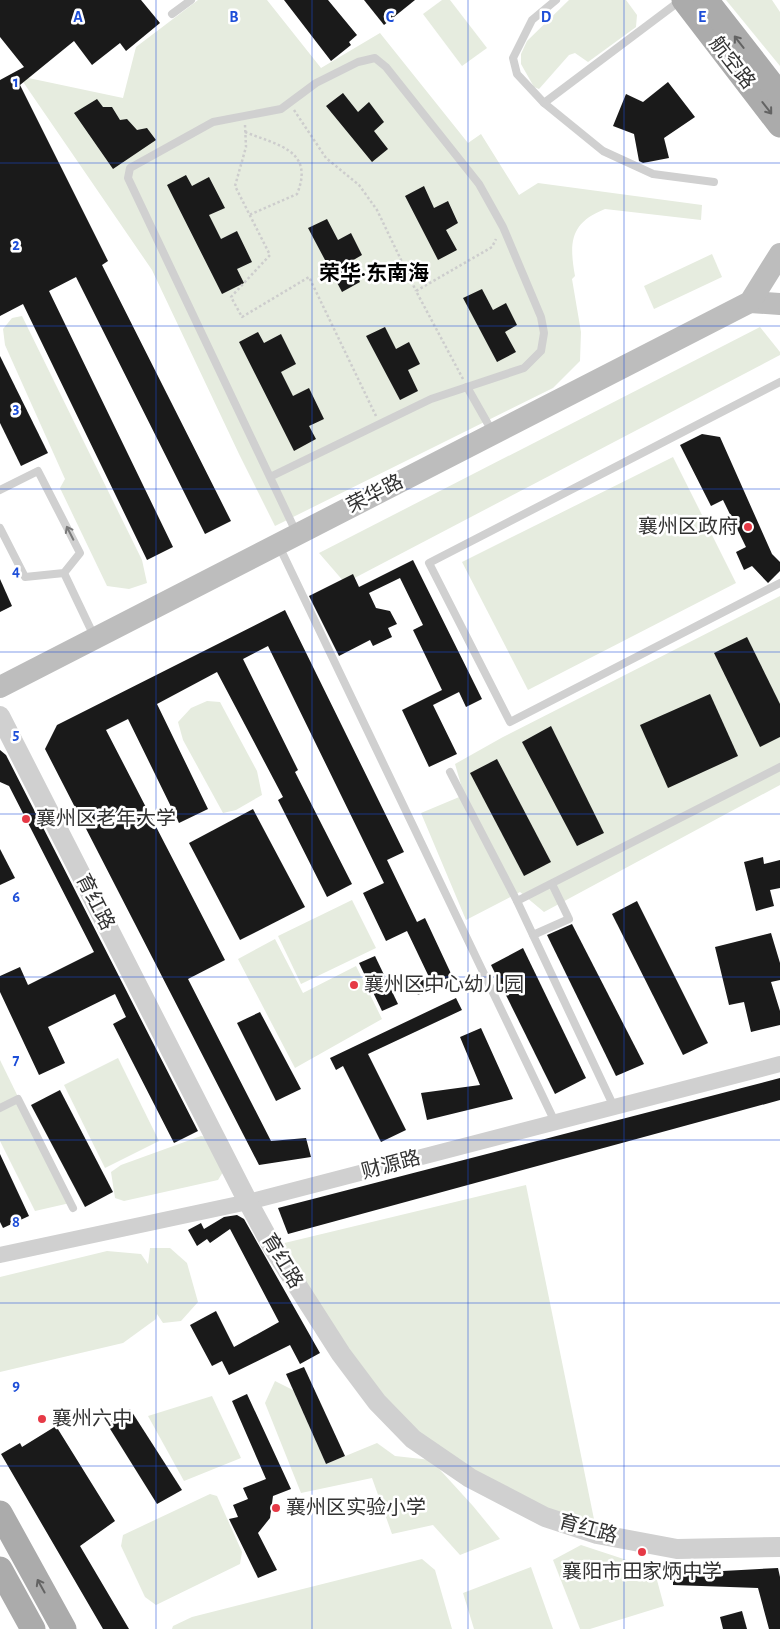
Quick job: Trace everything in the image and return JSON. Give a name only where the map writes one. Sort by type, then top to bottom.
[{"type":"main road","name":"航空路","points":[[682,0],[780,125]]},
{"type":"main road","name":"航空路","points":[[706,0],[780,94]]},
{"type":"main road","points":[[750,302],[780,254]]},
{"type":"main road","points":[[750,302],[780,265]]},
{"type":"main road","points":[[750,302],[780,304]]},
{"type":"main road","name":"荣华路","points":[[0,686],[750,302]]},
{"type":"main road","points":[[0,1513],[64,1629]]},
{"type":"main road","points":[[0,1569],[34,1629]]},
{"type":"street","name":"育红路","points":[[0,716],[272,1246],[331,1339],[377,1402],[413,1438],[470,1478],[545,1517],[597,1534],[676,1549],[779,1549]]},
{"type":"street","name":"财源路","points":[[0,1255],[248,1202],[780,1064]]},
{"type":"lane","points":[[172,14],[191,0]]},
{"type":"lane","points":[[556,0],[532,20],[513,58],[517,74],[544,103],[603,151],[654,174],[714,182]]},
{"type":"lane","points":[[544,103],[682,0]]},
{"type":"lane","points":[[270,477],[431,399],[524,368],[541,351],[544,333],[541,317],[503,227],[478,184],[386,67],[375,58],[358,62],[316,83],[281,109],[213,122],[130,168],[128,178],[270,477],[288,539],[555,1122]]},
{"type":"lane","points":[[780,382],[429,563],[510,722],[780,583]]},
{"type":"lane","points":[[467,387],[493,433]]},
{"type":"lane","points":[[0,490],[38,471],[80,553],[64,573],[26,577],[0,528]]},
{"type":"lane","points":[[64,573],[95,638]]},
{"type":"lane","points":[[517,901],[780,767]]},
{"type":"lane","points":[[450,772],[517,901],[614,1107]]},
{"type":"lane","points":[[533,935],[569,919],[552,884]]},
{"type":"lane","points":[[0,1108],[18,1099],[73,1208]]},
{"type":"path","points":[[290,104],[326,158],[359,185],[377,210],[416,291],[467,387]]},
{"type":"path","points":[[244,116],[246,148],[235,186],[270,255],[231,297],[242,317],[308,277],[380,424]]},
{"type":"path","points":[[245,132],[292,151],[302,167],[302,181],[297,194],[249,215]]},
{"type":"path","points":[[416,291],[492,247],[503,227]]},
{"type":"shaded area","points":[[198,0],[267,0],[321,68],[380,33],[468,143],[481,134],[519,195],[538,183],[702,205],[701,220],[605,209],[593,215],[579,227],[575,235],[572,253],[575,276],[572,279],[581,332],[580,361],[553,388],[275,526],[152,270],[19,76],[123,98],[136,47]]},
{"type":"shaded area","points":[[442,0],[450,0],[487,48],[462,66],[423,14]]},
{"type":"shaded area","points":[[569,0],[626,0],[637,15],[636,27],[588,62],[575,53],[569,55],[539,89],[534,87],[521,64],[521,54],[527,41]]},
{"type":"shaded area","points":[[726,0],[772,0],[780,12],[780,66]]},
{"type":"shaded area","points":[[712,254],[722,277],[654,309],[644,286]]},
{"type":"shaded area","points":[[22,316],[142,560],[147,583],[129,589],[107,586],[60,488],[65,479],[5,345],[3,329],[12,318]]},
{"type":"shaded area","points":[[760,327],[780,352],[780,355],[345,583],[319,553]]},
{"type":"shaded area","points":[[673,457],[736,583],[528,690],[462,562]]},
{"type":"shaded area","points":[[780,596],[780,785],[544,912],[520,892],[466,920],[421,813],[464,795],[455,764],[503,737]]},
{"type":"shaded area","points":[[207,701],[220,702],[257,771],[262,795],[236,810],[223,813],[183,740],[178,722],[191,708]]},
{"type":"shaded area","points":[[352,900],[376,948],[301,984],[278,936]]},
{"type":"shaded area","points":[[275,939],[303,993],[356,966],[382,1019],[295,1068],[238,959]]},
{"type":"shaded area","points":[[118,1058],[159,1141],[105,1168],[64,1085]]},
{"type":"shaded area","points":[[0,1060],[70,1203],[35,1211],[0,1141]]},
{"type":"shaded area","points":[[201,1136],[206,1137],[223,1172],[218,1180],[124,1201],[115,1198],[111,1172],[121,1165]]},
{"type":"shaded area","points":[[526,1185],[597,1534],[413,1439],[272,1246]]},
{"type":"shaded area","points":[[150,1248],[170,1248],[187,1263],[198,1302],[181,1321],[163,1323],[157,1314],[156,1319],[123,1343],[0,1372],[0,1277],[107,1251],[141,1254],[148,1264]]},
{"type":"shaded area","points":[[275,1381],[293,1390],[326,1464],[377,1443],[395,1456],[431,1460],[500,1539],[460,1555],[433,1525],[392,1534],[372,1478],[301,1493],[265,1403]]},
{"type":"shaded area","points":[[212,1396],[241,1458],[184,1481],[148,1416]]},
{"type":"shaded area","points":[[210,1494],[217,1496],[242,1552],[240,1564],[156,1605],[145,1597],[121,1546],[123,1535]]},
{"type":"shaded area","points":[[581,1545],[654,1569],[664,1606],[590,1629],[580,1629],[553,1560]]},
{"type":"shaded area","points":[[422,1559],[435,1570],[452,1629],[172,1629],[173,1626],[192,1617]]},
{"type":"shaded area","points":[[531,1567],[553,1629],[474,1629],[463,1593]]},
{"type":"building","points":[[0,0],[141,0],[160,23],[126,51],[120,43],[92,65],[74,41],[20,85],[108,261],[102,265],[231,521],[205,534],[76,277],[49,291],[173,547],[147,560],[23,304],[0,316],[0,80],[24,67],[0,37]]},
{"type":"building","points":[[284,0],[328,0],[357,35],[349,42],[351,45],[331,61]]},
{"type":"building","points":[[364,0],[415,0],[384,25]]},
{"type":"building","points":[[668,82],[695,117],[664,138],[669,158],[643,163],[639,161],[634,134],[613,126],[626,94],[643,102]]},
{"type":"building","points":[[343,93],[358,112],[369,102],[384,122],[374,131],[388,149],[372,162],[326,106]]},
{"type":"building","points":[[97,99],[103,107],[112,107],[120,120],[127,119],[137,130],[147,128],[156,140],[113,169],[74,113]]},
{"type":"building","points":[[186,175],[192,186],[209,177],[225,208],[209,215],[221,239],[237,231],[252,262],[237,269],[244,283],[222,294],[167,185]]},
{"type":"building","points":[[424,186],[434,208],[448,201],[458,223],[446,230],[457,250],[438,260],[405,196]]},
{"type":"building","points":[[327,219],[338,240],[351,233],[362,255],[350,262],[360,282],[342,292],[308,228]]},
{"type":"building","points":[[482,289],[493,310],[506,303],[517,325],[505,332],[516,352],[497,362],[463,298]]},
{"type":"building","points":[[385,327],[396,349],[409,342],[420,364],[408,370],[418,391],[400,400],[366,336]]},
{"type":"building","points":[[258,332],[264,343],[281,334],[296,364],[281,372],[293,396],[309,388],[324,419],[309,426],[316,439],[294,451],[239,342]]},
{"type":"building","points":[[0,356],[48,453],[21,466],[0,423]]},
{"type":"building","name":"襄州区政府","points":[[702,434],[720,437],[772,554],[780,562],[780,571],[768,583],[752,566],[744,570],[736,552],[746,547],[723,500],[711,506],[680,445]]},
{"type":"building","points":[[413,560],[482,699],[466,707],[459,692],[433,705],[457,754],[429,767],[402,710],[442,690],[413,630],[423,625],[400,578],[369,593],[376,608],[390,611],[397,624],[388,628],[392,637],[373,646],[370,640],[339,656],[309,596],[353,574],[359,587]]},
{"type":"building","points":[[0,579],[12,606],[0,612]]},
{"type":"building","points":[[285,610],[404,852],[387,860],[417,922],[425,918],[454,980],[418,995],[413,985],[429,977],[407,931],[386,941],[363,893],[384,883],[268,646],[243,659],[298,770],[295,772],[352,884],[327,897],[278,800],[283,797],[217,672],[157,704],[208,809],[179,823],[128,719],[106,730],[225,960],[188,979],[271,1141],[306,1138],[311,1157],[259,1165],[45,749],[57,725]]},
{"type":"building","points":[[747,637],[780,704],[780,737],[760,747],[714,653]]},
{"type":"building","points":[[710,694],[738,756],[668,788],[640,725]]},
{"type":"building","points":[[551,726],[604,833],[577,846],[522,742]]},
{"type":"building","points":[[0,750],[6,755],[198,1131],[174,1143],[113,1024],[126,1017],[115,994],[48,1027],[65,1063],[39,1075],[0,992],[0,976],[20,967],[28,985],[94,952],[9,786],[0,782]]},
{"type":"building","points":[[497,759],[551,862],[524,876],[470,773]]},
{"type":"building","points":[[253,809],[305,907],[240,940],[189,843]]},
{"type":"building","points":[[0,849],[15,878],[0,885]]},
{"type":"building","points":[[763,857],[764,864],[780,860],[780,888],[770,890],[774,906],[756,911],[744,862]]},
{"type":"building","points":[[637,901],[708,1043],[683,1055],[612,914]]},
{"type":"building","points":[[572,924],[644,1064],[616,1076],[547,935]]},
{"type":"building","points":[[771,933],[780,963],[780,980],[771,982],[780,1011],[780,1025],[751,1032],[744,1002],[729,1005],[715,947]]},
{"type":"building","points":[[523,948],[586,1078],[555,1094],[491,965]]},
{"type":"building","points":[[375,956],[398,1004],[382,1011],[359,963]]},
{"type":"building","points":[[456,998],[462,1010],[368,1054],[406,1130],[381,1142],[343,1066],[336,1070],[330,1058]]},
{"type":"building","points":[[260,1012],[301,1089],[276,1101],[237,1023]]},
{"type":"building","points":[[481,1028],[513,1099],[427,1120],[421,1093],[480,1085],[460,1037]]},
{"type":"building","points":[[780,1078],[780,1100],[288,1234],[278,1208]]},
{"type":"building","points":[[60,1090],[113,1192],[85,1207],[31,1105]]},
{"type":"building","points":[[0,1154],[29,1216],[3,1228],[0,1222]]},
{"type":"building","points":[[237,1215],[244,1219],[320,1353],[300,1364],[290,1345],[229,1375],[222,1361],[212,1366],[190,1325],[216,1311],[234,1347],[279,1322],[230,1229],[210,1243],[207,1239],[197,1246],[188,1230],[201,1223],[204,1229],[224,1217]]},
{"type":"building","points":[[304,1367],[345,1456],[326,1464],[286,1374]]},
{"type":"building","points":[[247,1394],[291,1489],[273,1496],[270,1518],[258,1533],[277,1570],[258,1578],[229,1519],[238,1517],[233,1505],[248,1499],[243,1488],[266,1479],[232,1401]]},
{"type":"building","points":[[130,1409],[182,1490],[157,1504],[107,1424]]},
{"type":"building","points":[[56,1426],[115,1521],[80,1546],[129,1629],[103,1629],[1,1454],[20,1443],[22,1447]]},
{"type":"building","points":[[673,1562],[723,1571],[778,1568],[780,1577],[780,1629],[769,1629],[758,1588],[673,1585]]},
{"type":"building","points":[[742,1611],[747,1629],[723,1629],[720,1617]]},
{"type":"place","name":"襄州区政府","points":[[748,527]]},
{"type":"place","name":"襄州区老年大学","points":[[26,819]]},
{"type":"place","name":"襄州区中心幼儿园","points":[[354,985]]},
{"type":"place","name":"襄州六中","points":[[42,1419]]},
{"type":"place","name":"襄州区实验小学","points":[[276,1508]]},
{"type":"place","name":"襄阳市田家炳中学","points":[[642,1552]]},
{"type":"district","name":"荣华·东南海","points":[[374,273]]}]
